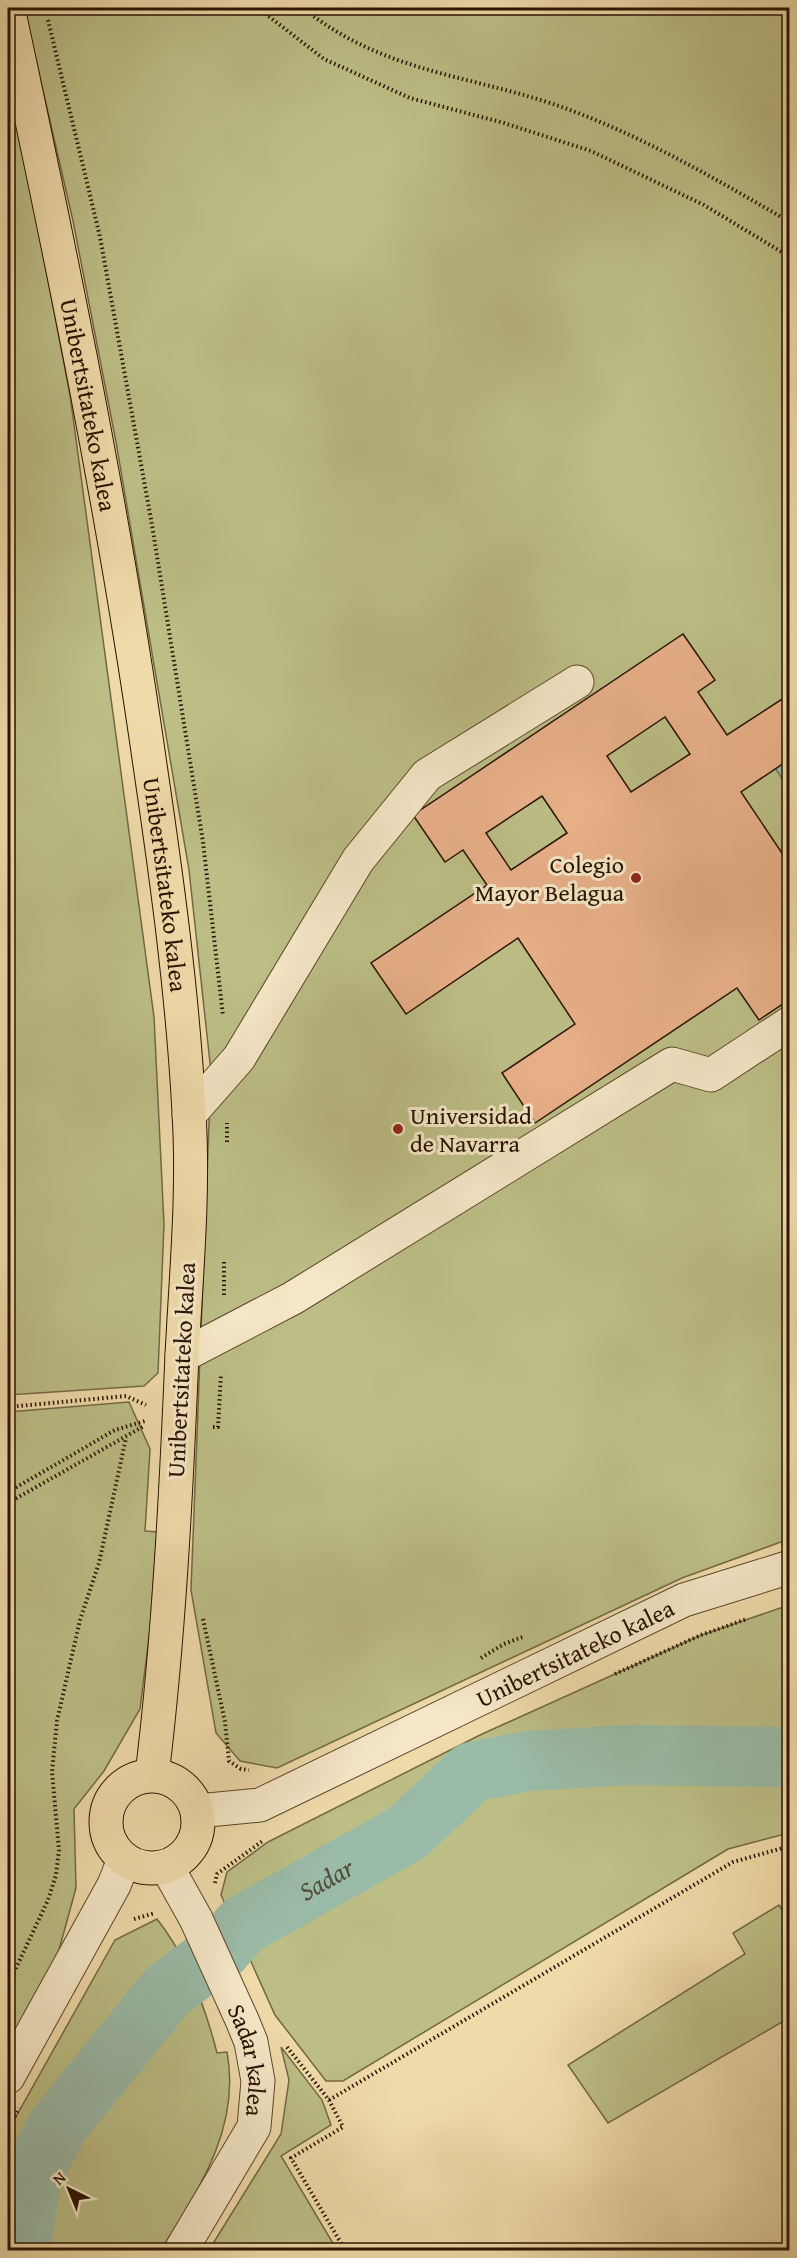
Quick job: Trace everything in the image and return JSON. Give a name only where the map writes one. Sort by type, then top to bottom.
[{"type":"main road","name":"Unibertsitateko kalea","points":[[8,8],[62,256],[128,613],[167,880],[189,1115],[189,1215],[182,1356],[160,1711],[152,1775]]},
{"type":"main road","points":[[152,1775],[181,1784],[192,1795],[198,1811],[200,1821],[194,1845],[183,1858],[167,1867],[147,1869],[124,1860],[108,1838],[105,1820],[109,1805],[118,1790],[132,1780],[152,1775]]},
{"type":"street","points":[[189,1115],[239,1058],[358,860],[427,775],[577,682]]},
{"type":"street","points":[[182,1356],[293,1298],[672,1064],[711,1074],[789,1023]]},
{"type":"street","name":"Unibertsitateko kalea","points":[[198,1811],[260,1805],[684,1600],[789,1568]]},
{"type":"street","points":[[8,2077],[114,1885],[124,1860]]},
{"type":"street","name":"Sadar kalea","points":[[167,1867],[201,1928],[242,2020],[251,2042],[258,2081],[254,2127],[181,2250]]},
{"type":"path","points":[[258,8],[324,59],[410,98],[504,123],[591,151],[704,204],[789,257]]},
{"type":"path","points":[[303,8],[360,44],[413,67],[553,104],[601,123],[697,168],[789,222]]},
{"type":"path","points":[[8,1407],[126,1396],[146,1404],[152,1411]]},
{"type":"path","points":[[8,1492],[115,1430],[148,1422],[126,1438],[8,1503]]},
{"type":"path","points":[[8,1985],[48,1900],[56,1875],[59,1850],[52,1772],[57,1721],[80,1620],[99,1563],[126,1438]]},
{"type":"path","points":[[213,1891],[217,1874],[263,1840]]},
{"type":"path","points":[[329,2100],[733,1862],[789,1846]]},
{"type":"path","points":[[283,2041],[329,2100],[343,2127],[291,2158],[345,2250]]},
{"type":"green space","points":[[24,8],[789,8],[789,1539],[682,1578],[277,1768],[240,1761],[216,1733],[191,1590],[211,1072],[189,870],[116,442],[73,221]]},
{"type":"green space","points":[[8,71],[70,395],[154,1017],[164,1224],[158,1373],[144,1386],[8,1395]]},
{"type":"green space","points":[[129,1402],[150,1449],[145,1531],[157,1532],[150,1629],[140,1709],[104,1771],[74,1809],[76,1888],[59,1950],[8,2051],[8,1412]]},
{"type":"green space","points":[[789,1605],[789,1833],[728,1849],[343,2081],[326,2081],[275,2015],[221,1895],[227,1872],[268,1842],[480,1735],[699,1636]]},
{"type":"green space","points":[[779,1905],[789,1920],[789,2018],[608,2123],[568,2065],[745,1954],[733,1933]]},
{"type":"green space","points":[[157,1919],[177,1949],[194,1983],[217,2053],[227,2052],[230,2080],[228,2106],[214,2156],[161,2250],[8,2250],[8,2131],[115,1940]]},
{"type":"green space","points":[[281,2047],[322,2100],[331,2125],[281,2156],[337,2250],[209,2250],[281,2134],[289,2080]]},
{"type":"shaded area","points":[[789,759],[789,789],[775,768]]},
{"type":"building","name":"Colegio Mayor Belagua","points":[[683,634],[715,680],[698,692],[727,735],[790,694],[790,759],[741,792],[790,865],[790,999],[759,1020],[737,988],[535,1123],[502,1073],[575,1024],[518,938],[406,1014],[371,963],[487,885],[463,850],[445,862],[413,815]],"holes":[[[665,717],[690,754],[631,792],[607,756]],[[542,796],[567,833],[511,870],[486,833]]]},
{"type":"waterway","name":"Sadar","points":[[20,2250],[32,2176],[57,2127],[166,1992],[220,1951],[243,1925],[407,1833],[472,1772],[528,1761],[626,1755],[790,1757]]},
{"type":"place","name":"Colegio Mayor Belagua","points":[[636,878]]},
{"type":"place","name":"Universidad de Navarra","points":[[398,1129]]}]
